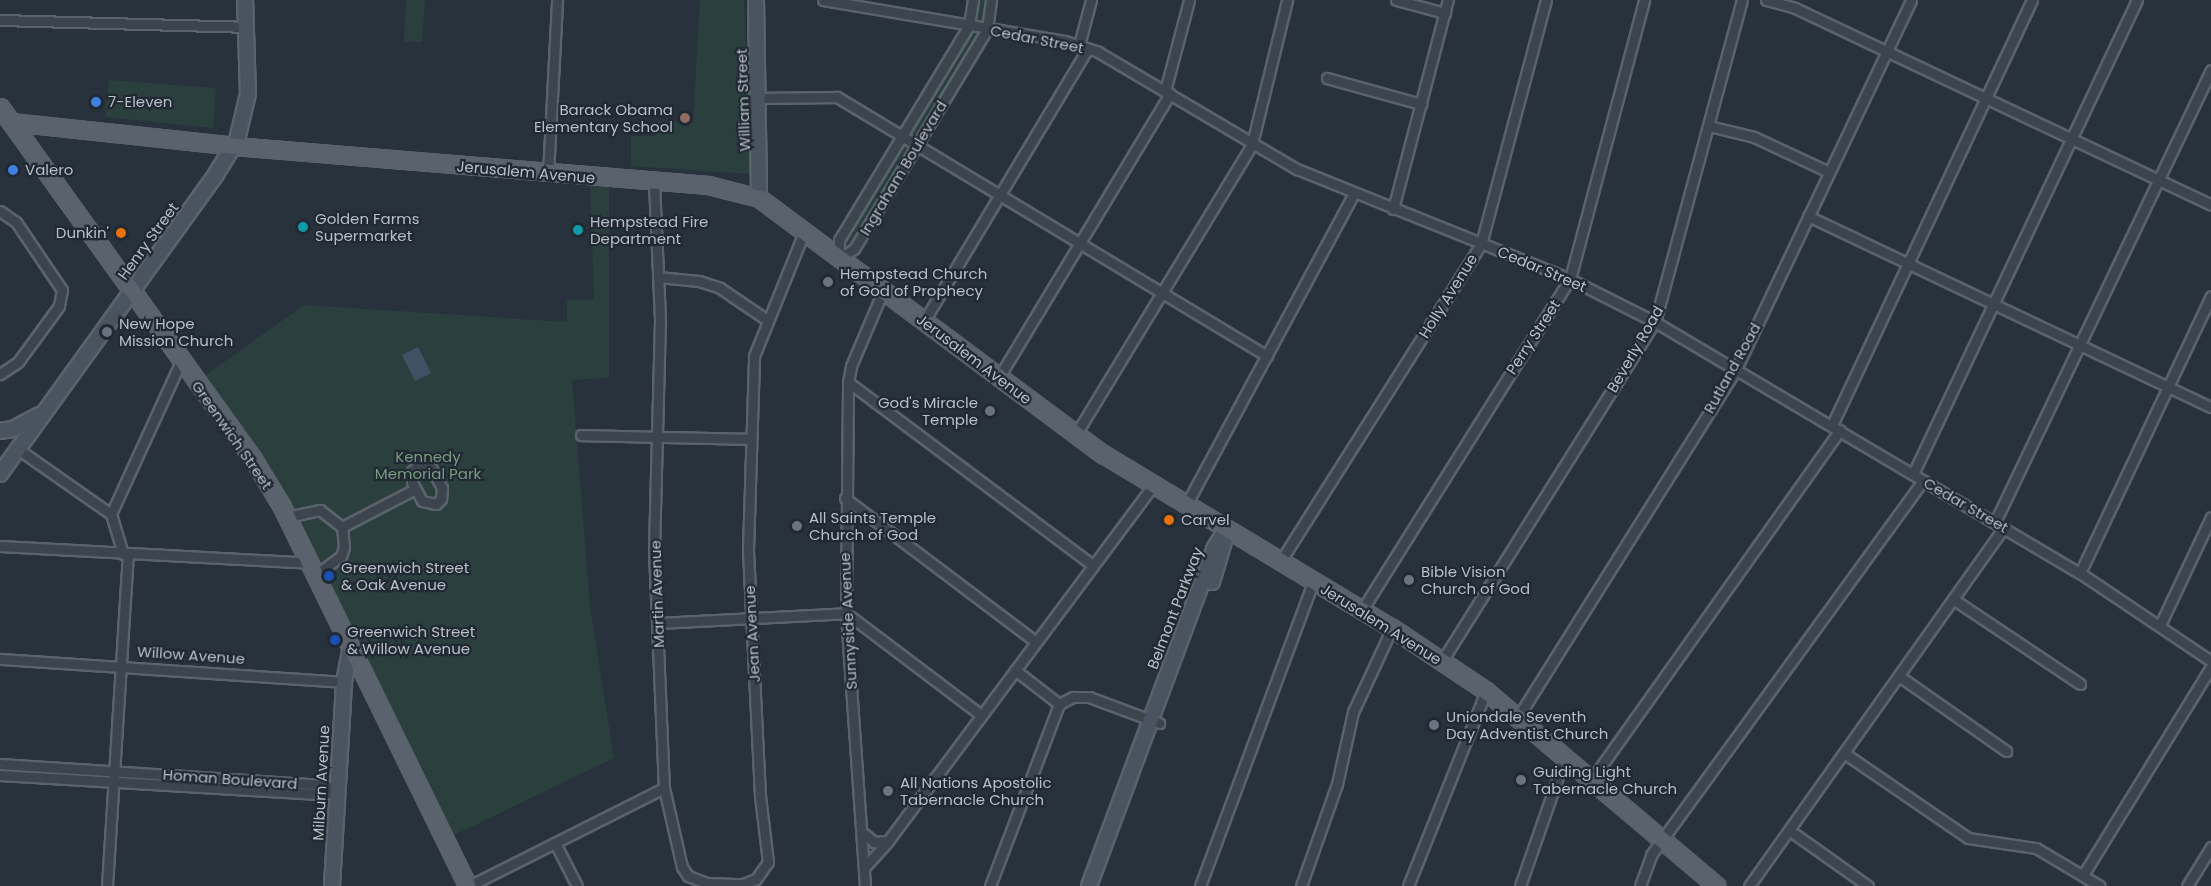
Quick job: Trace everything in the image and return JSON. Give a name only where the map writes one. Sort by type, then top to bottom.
[{"type":"main road","name":"Greenwich Street","points":[[0,107],[6,124],[36,158],[253,459],[287,517],[468,886]]},
{"type":"main road","name":"Jerusalem Avenue","points":[[6,124],[548,174],[708,185],[759,198],[1076,434],[1226,530],[1392,628],[1486,691],[1717,886]]},
{"type":"main road","points":[[36,158],[36,144],[41,136],[58,127]]},
{"type":"street","name":"Henry Street","points":[[0,474],[234,146],[246,116],[246,0]]},
{"type":"street","points":[[548,174],[557,0]]},
{"type":"street","name":"William Street","points":[[756,0],[759,198]]},
{"type":"street","name":"Cedar Street","points":[[823,0],[877,4],[987,29],[1083,47],[1297,169],[1570,279],[1654,322],[2000,524],[2080,573],[2211,661]]},
{"type":"street","name":"Ingraham Boulevard","points":[[839,258],[839,240],[969,25],[973,0]]},
{"type":"street","name":"Ingraham Boulevard","points":[[839,258],[854,249],[987,29],[992,0]]},
{"type":"street","points":[[924,321],[1000,195],[1083,47],[1091,0]]},
{"type":"street","points":[[999,377],[1081,243],[1167,93],[1189,0]]},
{"type":"street","points":[[1076,434],[1252,144],[1287,0]]},
{"type":"street","points":[[1396,0],[1445,13]]},
{"type":"street","points":[[1393,209],[1448,0]]},
{"type":"street","name":"Holly Avenue","points":[[1280,562],[1481,244],[1546,0]]},
{"type":"street","name":"Perry Street","points":[[1362,610],[1570,279],[1644,0]]},
{"type":"street","name":"Beverly Road","points":[[1442,661],[1654,322],[1742,0]]},
{"type":"street","points":[[1766,0],[1795,8],[2211,205]]},
{"type":"street","name":"Rutland Road","points":[[1518,717],[1736,369],[1911,0]]},
{"type":"street","points":[[1592,780],[1836,428],[1908,264],[2032,0]]},
{"type":"street","points":[[1913,474],[2137,0]]},
{"type":"street","points":[[0,20],[247,27]]},
{"type":"street","points":[[1749,886],[1953,599],[2000,524],[2079,345],[2211,70]]},
{"type":"street","points":[[1327,78],[1421,104]]},
{"type":"street","points":[[759,98],[837,97],[1267,356]]},
{"type":"street","points":[[1709,126],[1754,137],[1829,172]]},
{"type":"street","name":"Martin Avenue","points":[[654,182],[658,277],[654,550],[664,788]]},
{"type":"street","points":[[1186,505],[1354,193]]},
{"type":"street","points":[[0,211],[16,222],[62,290],[59,306],[18,362],[0,374]]},
{"type":"street","points":[[1808,216],[2211,407]]},
{"type":"street","name":"Jean Avenue","points":[[664,788],[679,856],[688,876],[706,883],[743,884],[763,873],[769,854],[760,796],[751,619],[751,439],[754,356],[804,232]]},
{"type":"street","points":[[658,277],[699,281],[720,288],[767,320]]},
{"type":"street","name":"Sunnyside Avenue","points":[[865,886],[846,613],[845,498],[848,382],[851,366],[883,291]]},
{"type":"street","points":[[2080,573],[2211,296]]},
{"type":"street","points":[[111,514],[181,361]]},
{"type":"street","points":[[848,382],[1093,565]]},
{"type":"street","points":[[0,431],[13,429],[46,411]]},
{"type":"street","points":[[580,435],[751,439]]},
{"type":"street","points":[[0,436],[111,514],[125,554],[121,667],[107,886]]},
{"type":"street","points":[[424,464],[434,471],[443,495],[436,504],[428,505],[415,489],[411,471],[424,464]]},
{"type":"street","points":[[1640,886],[1651,855],[1665,840],[1923,480]]},
{"type":"street","points":[[864,868],[888,841],[1153,485]]},
{"type":"street","points":[[342,527],[415,489]]},
{"type":"street","points":[[845,498],[1036,642]]},
{"type":"street","points":[[0,546],[313,569],[341,556],[345,547],[342,527],[320,510],[287,517]]},
{"type":"street","points":[[2160,625],[2211,517]]},
{"type":"street","name":"Belmont Parkway","points":[[1089,886],[1112,836],[1192,624],[1214,549],[1226,530]]},
{"type":"street","points":[[1200,886],[1313,582]]},
{"type":"street","points":[[1953,599],[2080,684]]},
{"type":"street","points":[[658,623],[846,613],[981,715]]},
{"type":"street","points":[[1301,886],[1337,784],[1353,712],[1392,628]]},
{"type":"street","points":[[344,682],[351,647]]},
{"type":"street","name":"Willow Avenue","points":[[0,659],[344,682]]},
{"type":"street","points":[[2083,876],[2211,667]]},
{"type":"street","points":[[1015,670],[1059,704]]},
{"type":"street","points":[[1899,676],[2006,751]]},
{"type":"street","name":"Milburn Avenue","points":[[332,886],[344,682]]},
{"type":"street","points":[[1408,886],[1486,691]]},
{"type":"street","points":[[990,886],[1059,704],[1073,697],[1089,697],[1155,721]]},
{"type":"street","points":[[1844,753],[1968,838],[2036,848],[2100,886]]},
{"type":"street","points":[[1520,886],[1565,757]]},
{"type":"street","name":"Homan Boulevard","points":[[0,764],[322,785],[337,790]]},
{"type":"street","name":"Homan Boulevard","points":[[0,775],[322,794],[337,790]]},
{"type":"street","points":[[468,886],[664,788]]},
{"type":"street","points":[[1789,830],[1868,886]]},
{"type":"street","points":[[861,831],[874,842],[888,841]]},
{"type":"street","name":"Belmont Parkway","points":[[1098,886],[1112,836]]},
{"type":"street","points":[[555,843],[577,886]]},
{"type":"street","points":[[2187,886],[2211,847]]},
{"type":"green space","points":[[406,0],[425,0],[422,42],[404,41]]},
{"type":"green space","points":[[700,0],[744,0],[751,174],[631,166],[631,136],[656,136],[658,121],[693,123]]},
{"type":"green space","points":[[973,0],[991,0],[987,29],[854,249],[839,258],[839,240],[969,25]]},
{"type":"green space","points":[[109,80],[216,88],[213,128],[105,117]]},
{"type":"green space","name":"Kennedy Memorial Park","points":[[590,177],[609,178],[609,378],[572,380],[590,607],[614,758],[446,839],[281,505],[196,382],[304,305],[567,322],[567,300],[594,300]]},
{"type":"green space","points":[[1223,552],[1098,886],[1089,886],[1188,622]]},
{"type":"water","points":[[418,347],[431,373],[415,381],[402,355]]},
{"type":"place","name":"7-Eleven","points":[[96,102]]},
{"type":"place","name":"Barack Obama Elementary School","points":[[685,118]]},
{"type":"place","name":"Valero","points":[[13,170]]},
{"type":"place","name":"Golden Farms Supermarket","points":[[303,227]]},
{"type":"place","name":"Hempstead Fire Department","points":[[578,230]]},
{"type":"place","name":"Dunkin'","points":[[121,233]]},
{"type":"place","name":"Hempstead Church of God of Prophecy","points":[[828,282]]},
{"type":"place","name":"New Hope Mission Church","points":[[107,332]]},
{"type":"place","name":"God's Miracle Temple","points":[[990,411]]},
{"type":"place","name":"Carvel","points":[[1169,520]]},
{"type":"place","name":"All Saints Temple Church of God","points":[[797,526]]},
{"type":"place","name":"Greenwich Street & Oak Avenue","points":[[329,576]]},
{"type":"place","name":"Bible Vision Church of God","points":[[1409,580]]},
{"type":"place","name":"Greenwich Street & Willow Avenue","points":[[335,640]]},
{"type":"place","name":"Uniondale Seventh Day Adventist Church","points":[[1434,725]]},
{"type":"place","name":"Guiding Light Tabernacle Church","points":[[1521,780]]},
{"type":"place","name":"All Nations Apostolic Tabernacle Church","points":[[888,791]]}]
